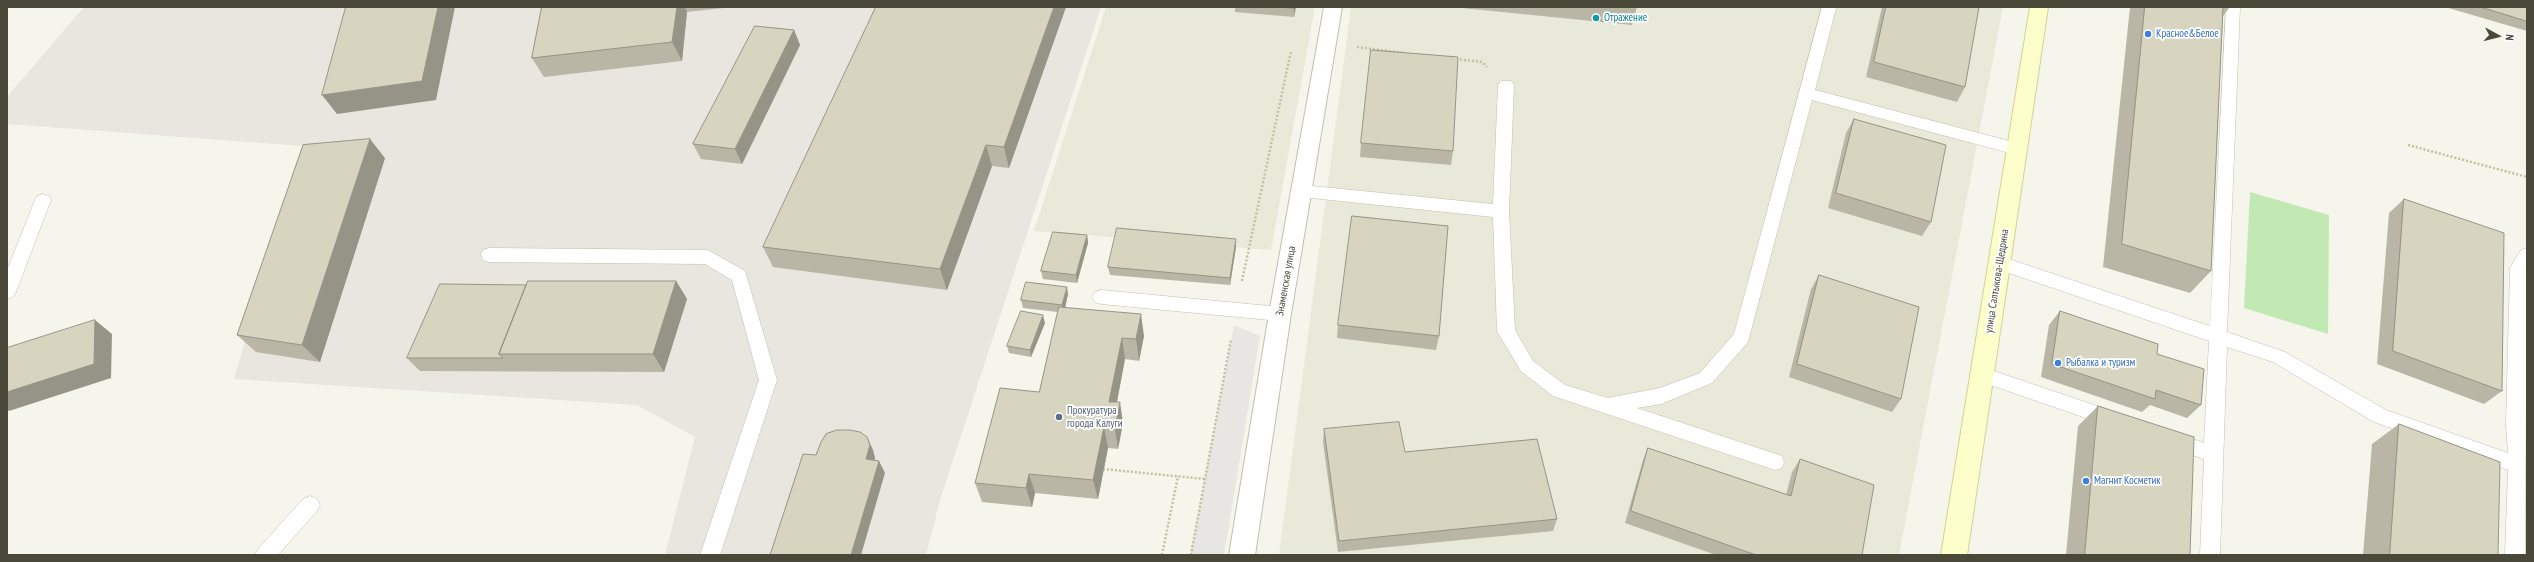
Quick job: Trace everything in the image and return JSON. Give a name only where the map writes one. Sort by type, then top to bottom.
[{"type":"main road","name":"улица Салтыкова-Щедрина","points":[[1954,555],[2039,7]]},
{"type":"street","name":"Знаменская улица","points":[[1242,555],[1280,314],[1333,7]]},
{"type":"lane","points":[[2210,555],[2216,336],[2233,7]]},
{"type":"lane","points":[[1608,406],[1661,396],[1706,378],[1742,337],[1805,93],[1829,8]]},
{"type":"lane","points":[[1506,85],[1501,211],[1506,331],[1527,366],[1559,391],[1775,462]]},
{"type":"lane","points":[[1805,93],[2017,149]]},
{"type":"lane","points":[[1302,191],[1501,211]]},
{"type":"lane","points":[[7,292],[42,200]]},
{"type":"lane","points":[[489,255],[708,257],[739,276],[768,380],[710,555]]},
{"type":"lane","points":[[2515,555],[2522,466],[2515,425],[2518,268],[2527,255]]},
{"type":"lane","points":[[2000,263],[2279,357],[2380,416],[2522,466]]},
{"type":"lane","points":[[1101,297],[1280,314]]},
{"type":"lane","points":[[1982,375],[2126,424]]},
{"type":"lane","points":[[2155,434],[2213,454]]},
{"type":"lane","points":[[265,555],[310,505]]},
{"type":"path","points":[[1327,43],[1408,54]]},
{"type":"path","points":[[1452,58],[1482,62],[1506,85]]},
{"type":"path","points":[[2408,145],[2527,177]]},
{"type":"path","points":[[1103,469],[1205,479]]},
{"type":"path","points":[[1162,555],[1178,476]]},
{"type":"shaded area","points":[[84,7],[1101,7],[940,500],[926,555],[665,555],[695,437],[637,405],[234,379],[302,146],[7,124],[7,97]]},
{"type":"shaded area","points":[[1106,7],[1315,7],[1271,250],[1034,231]]},
{"type":"shaded area","points":[[1351,7],[2003,7],[1899,555],[1279,555]]},
{"type":"shaded area","points":[[1234,325],[1260,336],[1224,555],[1190,555]]},
{"type":"green space","points":[[2250,192],[2329,215],[2328,334],[2244,308]]},
{"type":"building","points":[[346,7],[438,7],[422,81],[322,95]]},
{"type":"building","points":[[542,7],[677,7],[672,42],[532,58]]},
{"type":"building","points":[[876,7],[1054,7],[1004,147],[986,145],[940,269],[763,247]]},
{"type":"building","points":[[1886,7],[1979,7],[1965,87],[1874,62]]},
{"type":"building","points":[[2145,7],[2223,7],[2211,271],[2122,244]]},
{"type":"building","points":[[2481,7],[2527,7],[2527,21]]},
{"type":"building","points":[[755,26],[794,30],[735,149],[693,144]]},
{"type":"building","points":[[1371,50],[1458,57],[1453,151],[1361,143]]},
{"type":"building","points":[[1854,119],[1946,145],[1931,222],[1836,193]]},
{"type":"building","points":[[370,139],[302,345],[237,335],[303,145]]},
{"type":"building","points":[[2404,199],[2504,233],[2502,391],[2393,351]]},
{"type":"building","points":[[1352,216],[1448,226],[1439,336],[1338,325]]},
{"type":"building","points":[[1117,228],[1236,239],[1230,278],[1108,267]]},
{"type":"building","points":[[1053,232],[1087,235],[1076,275],[1041,271]]},
{"type":"building","points":[[1819,275],[1919,307],[1901,399],[1797,364]]},
{"type":"building","points":[[528,281],[676,281],[653,354],[499,354]]},
{"type":"building","points":[[1026,282],[1067,287],[1062,305],[1021,300]]},
{"type":"building","points":[[440,284],[526,285],[499,354],[503,358],[407,358]]},
{"type":"building","name":"Прокуратура города Калуги","points":[[1059,307],[1141,314],[1136,339],[1122,338],[1109,402],[1120,402],[1115,429],[1104,427],[1093,480],[1029,474],[1026,488],[975,483],[1000,388],[1039,392]]},
{"type":"building","points":[[1021,311],[1043,315],[1030,350],[1007,346]]},
{"type":"building","points":[[2060,311],[2158,344],[2157,354],[2204,369],[2201,405],[2156,390],[2155,399],[2052,364]]},
{"type":"building","points":[[95,320],[94,364],[7,392],[7,348]]},
{"type":"building","points":[[2098,406],[2194,437],[2190,555],[2085,555]]},
{"type":"building","points":[[1399,422],[1405,452],[1537,439],[1557,519],[1339,541],[1324,429]]},
{"type":"building","points":[[2399,424],[2500,462],[2498,555],[2390,555]]},
{"type":"building","points":[[837,430],[860,432],[867,437],[870,445],[866,459],[879,461],[851,555],[770,555],[803,454],[816,455],[826,434]]},
{"type":"building","points":[[1648,448],[1791,496],[1800,459],[1874,485],[1862,555],[1756,555],[1631,511]]},
{"type":"place","name":"Отражение","points":[[1596,18]]},
{"type":"place","name":"Красное&Белое","points":[[2148,34]]},
{"type":"place","name":"Рыбалка и туризм","points":[[2058,363]]},
{"type":"place","name":"Прокуратура города Калуги","points":[[1059,417]]},
{"type":"place","name":"Магнит Косметик","points":[[2086,481]]}]
